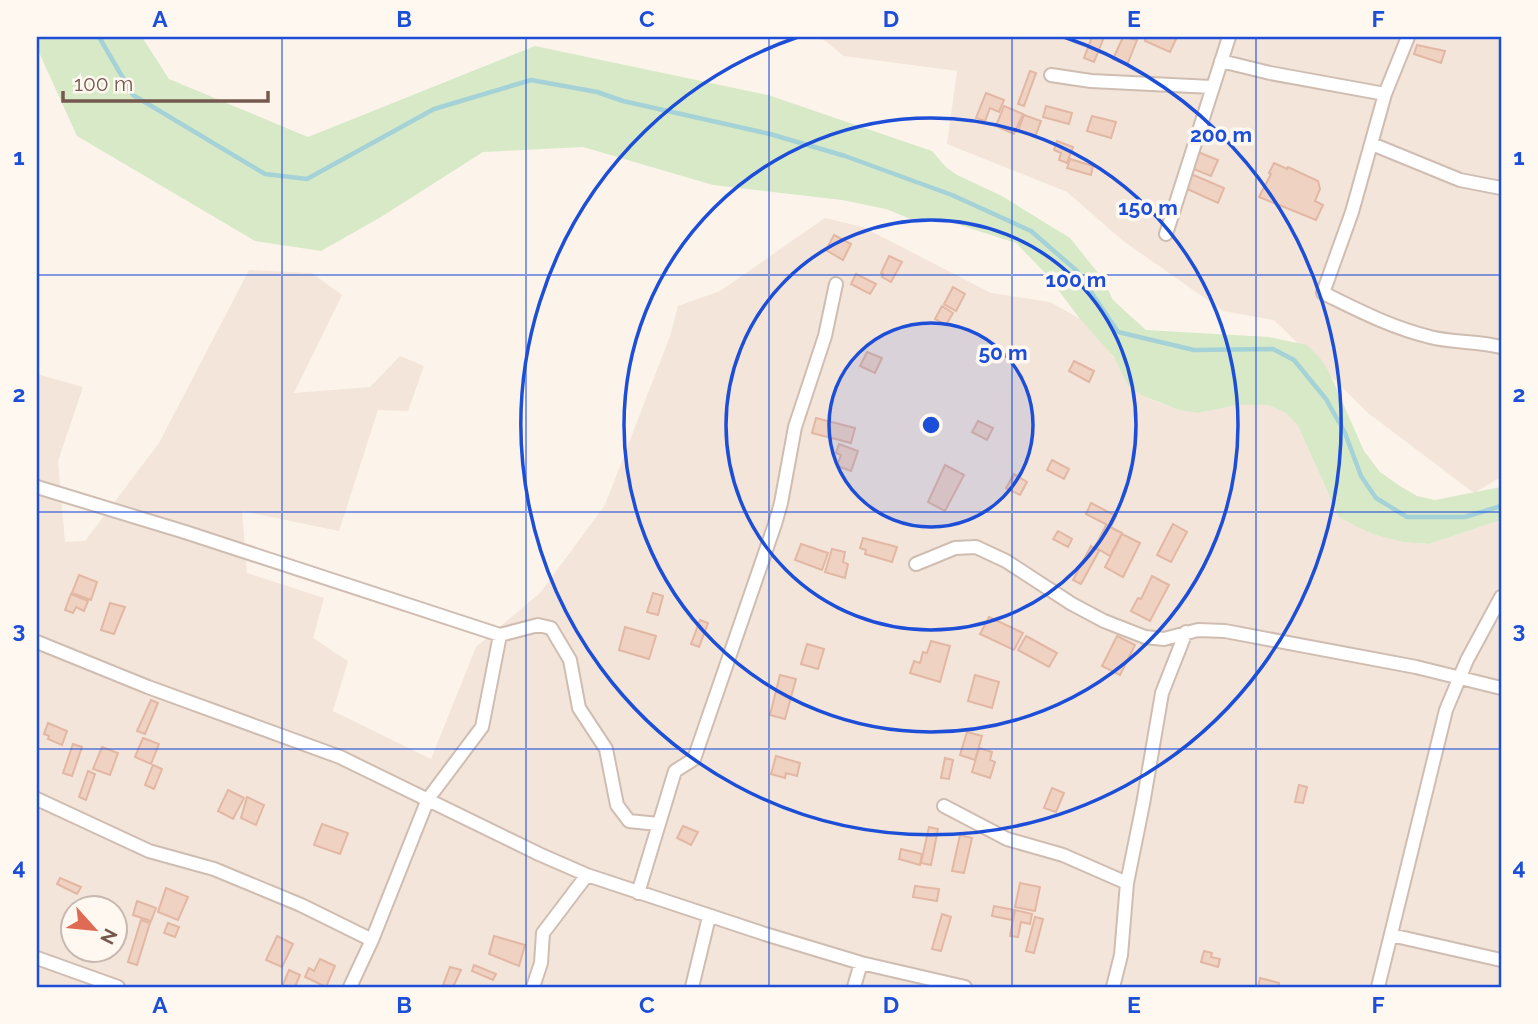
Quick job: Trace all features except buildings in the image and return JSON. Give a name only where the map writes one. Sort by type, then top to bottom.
[{"type":"street","points":[[1166,234],[1229,37]]},
{"type":"street","points":[[1408,37],[1385,94],[1352,212],[1323,293],[1378,321],[1403,329],[1434,338],[1483,342],[1501,347]]},
{"type":"street","points":[[1221,61],[1385,94]]},
{"type":"street","points":[[1051,75],[1102,82],[1212,87]]},
{"type":"street","points":[[1372,144],[1460,180],[1501,188]]},
{"type":"street","points":[[638,892],[677,769],[694,759],[775,524],[795,428],[825,336],[836,284]]},
{"type":"street","points":[[37,487],[186,532],[500,635],[538,625],[551,628],[570,660],[579,708],[606,749],[617,805],[629,821],[658,824]]},
{"type":"street","points":[[916,564],[955,548],[976,547],[1006,561],[1072,604],[1145,637],[1164,639],[1198,630],[1226,631],[1459,676],[1501,688]]},
{"type":"street","points":[[1378,987],[1446,710],[1459,676],[1501,597]]},
{"type":"street","points":[[1113,987],[1121,955],[1127,883],[1162,693],[1186,632]]},
{"type":"street","points":[[350,987],[372,940],[428,799],[482,727],[500,635]]},
{"type":"street","points":[[37,642],[148,687],[340,757],[587,875],[709,917],[862,963],[965,987]]},
{"type":"street","points":[[37,799],[149,851],[214,869],[300,905],[372,940]]},
{"type":"street","points":[[944,806],[1007,839],[1063,855],[1127,883]]},
{"type":"street","points":[[533,987],[541,963],[543,933],[587,875]]},
{"type":"street","points":[[692,987],[709,917]]},
{"type":"street","points":[[1391,935],[1501,960]]},
{"type":"street","points":[[37,958],[118,987]]},
{"type":"street","points":[[854,987],[862,963]]},
{"type":"shaded area","points":[[820,37],[1501,37],[1501,477],[1474,493],[1368,413],[1274,320],[1223,311],[1122,240],[1067,192],[947,144],[957,71],[844,56]]},
{"type":"shaded area","points":[[825,218],[863,227],[991,293],[1050,302],[1080,319],[1098,337],[1143,396],[1179,410],[1198,413],[1237,405],[1270,405],[1286,413],[1298,426],[1339,517],[1357,527],[1403,542],[1429,544],[1501,520],[1501,987],[37,987],[37,374],[83,387],[58,461],[65,542],[85,541],[159,443],[249,270],[312,273],[342,295],[294,393],[370,387],[400,356],[424,366],[408,411],[378,410],[339,531],[242,511],[247,573],[324,598],[313,638],[348,661],[333,711],[431,759],[476,647],[540,593],[605,505],[670,336],[678,306],[720,291]]},
{"type":"green space","points":[[37,37],[142,37],[169,79],[308,137],[535,46],[768,95],[932,151],[957,175],[1002,196],[1070,238],[1103,279],[1113,300],[1146,330],[1269,337],[1307,345],[1320,358],[1330,374],[1364,451],[1380,472],[1417,496],[1435,500],[1501,487],[1501,520],[1429,544],[1403,542],[1357,527],[1339,517],[1298,426],[1286,413],[1269,405],[1237,405],[1198,413],[1179,410],[1143,396],[1128,386],[1114,357],[1080,319],[1047,275],[1016,243],[944,220],[916,221],[886,209],[842,200],[713,185],[583,147],[483,152],[381,217],[321,251],[255,241],[77,136],[37,48]]},
{"type":"waterway","points":[[99,37],[133,95],[265,174],[307,179],[434,109],[531,80],[597,92],[623,101],[770,134],[845,156],[952,195],[1031,231],[1077,271],[1118,332],[1194,350],[1273,349],[1294,360],[1326,399],[1345,433],[1361,476],[1376,498],[1407,517],[1465,517],[1501,506]]}]
